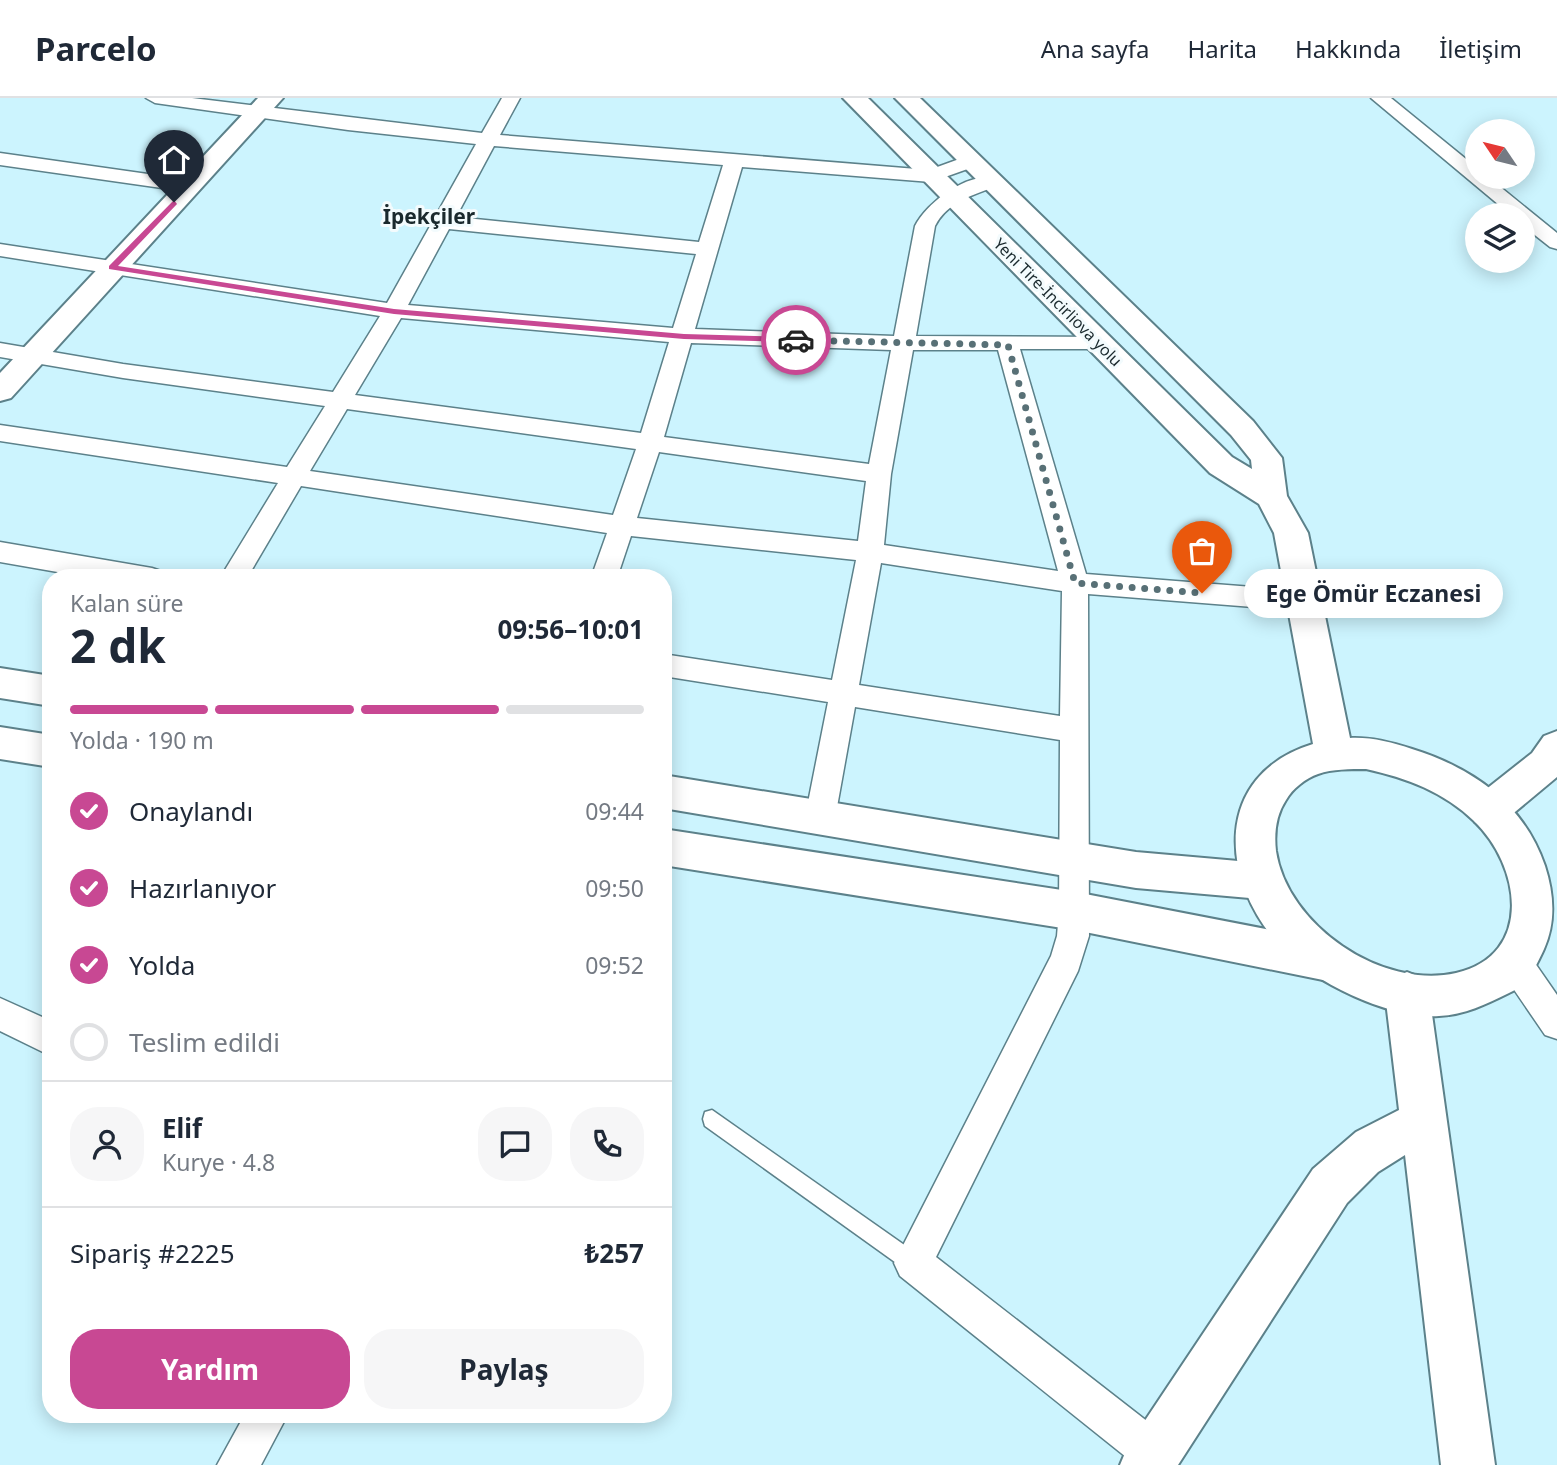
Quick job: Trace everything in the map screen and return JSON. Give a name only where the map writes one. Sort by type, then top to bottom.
[{"type":"main road","name":"Yeni Tire-İncirliova yolu","points":[[855,98],[1222,465],[1270,496]]},
{"type":"main road","name":"Yeni Tire-İncirliova yolu","points":[[908,98],[989,182],[1242,428],[1266,458],[1270,496],[1291,533],[1334,754]]},
{"type":"main road","points":[[0,391],[263,106]]},
{"type":"main road","points":[[0,683],[42,690]]},
{"type":"main road","points":[[0,743],[42,750]]},
{"type":"main road","points":[[1489,810],[1545,764],[1557,747]]},
{"type":"main road","points":[[1366,753],[1412,763],[1450,780],[1489,810],[1509,832],[1531,874],[1536,940],[1490,984],[1445,996],[1407,993],[1355,976],[1328,961],[1287,925],[1261,881],[1253,839],[1256,814],[1275,783],[1296,767],[1334,754],[1366,753]]},
{"type":"main road","points":[[672,793],[1136,870],[1261,881]]},
{"type":"main road","points":[[672,848],[1075,911],[1328,961]]},
{"type":"main road","points":[[1407,993],[1468,1465]]},
{"type":"main road","points":[[1151,1459],[1330,1186],[1356,1159],[1388,1137],[1423,1124]]},
{"type":"street","points":[[155,98],[263,106],[489,138],[931,176],[969,162]]},
{"type":"street","points":[[238,569],[394,311],[512,98]]},
{"type":"street","points":[[1380,98],[1557,243]]},
{"type":"street","points":[[0,159],[190,186]]},
{"type":"street","points":[[607,569],[624,526],[684,336],[734,160]]},
{"type":"street","points":[[820,818],[870,552],[879,474],[925,226],[936,208],[952,197],[989,182]]},
{"type":"street","points":[[443,222],[708,249]]},
{"type":"street","points":[[0,250],[394,311],[684,336],[1008,345],[1099,342]]},
{"type":"street","points":[[1008,345],[1075,583],[1073,936],[1066,960],[913,1263],[1151,1459]]},
{"type":"street","points":[[0,350],[339,401],[879,474]]},
{"type":"street","points":[[0,433],[624,526],[870,552],[1075,583],[1305,601]]},
{"type":"street","points":[[0,552],[99,569]]},
{"type":"street","points":[[672,665],[1074,730]]},
{"type":"street","points":[[1536,940],[1557,1023]]},
{"type":"street","points":[[0,1014],[42,1035]]},
{"type":"street","points":[[238,1465],[263,1423]]},
{"type":"lane","points":[[712,1119],[913,1263]]},
{"type":"way so far","points":[[796,340],[1008,345],[1075,583],[1202,593]]},
{"type":"place","name":"Ege Ömür Eczanesi","points":[[1202,593]]},
{"type":"district","name":"İpekçiler","points":[[429,217]]},
{"type":"route","points":[[174,202],[112,267],[394,311],[684,336],[796,340]]}]
